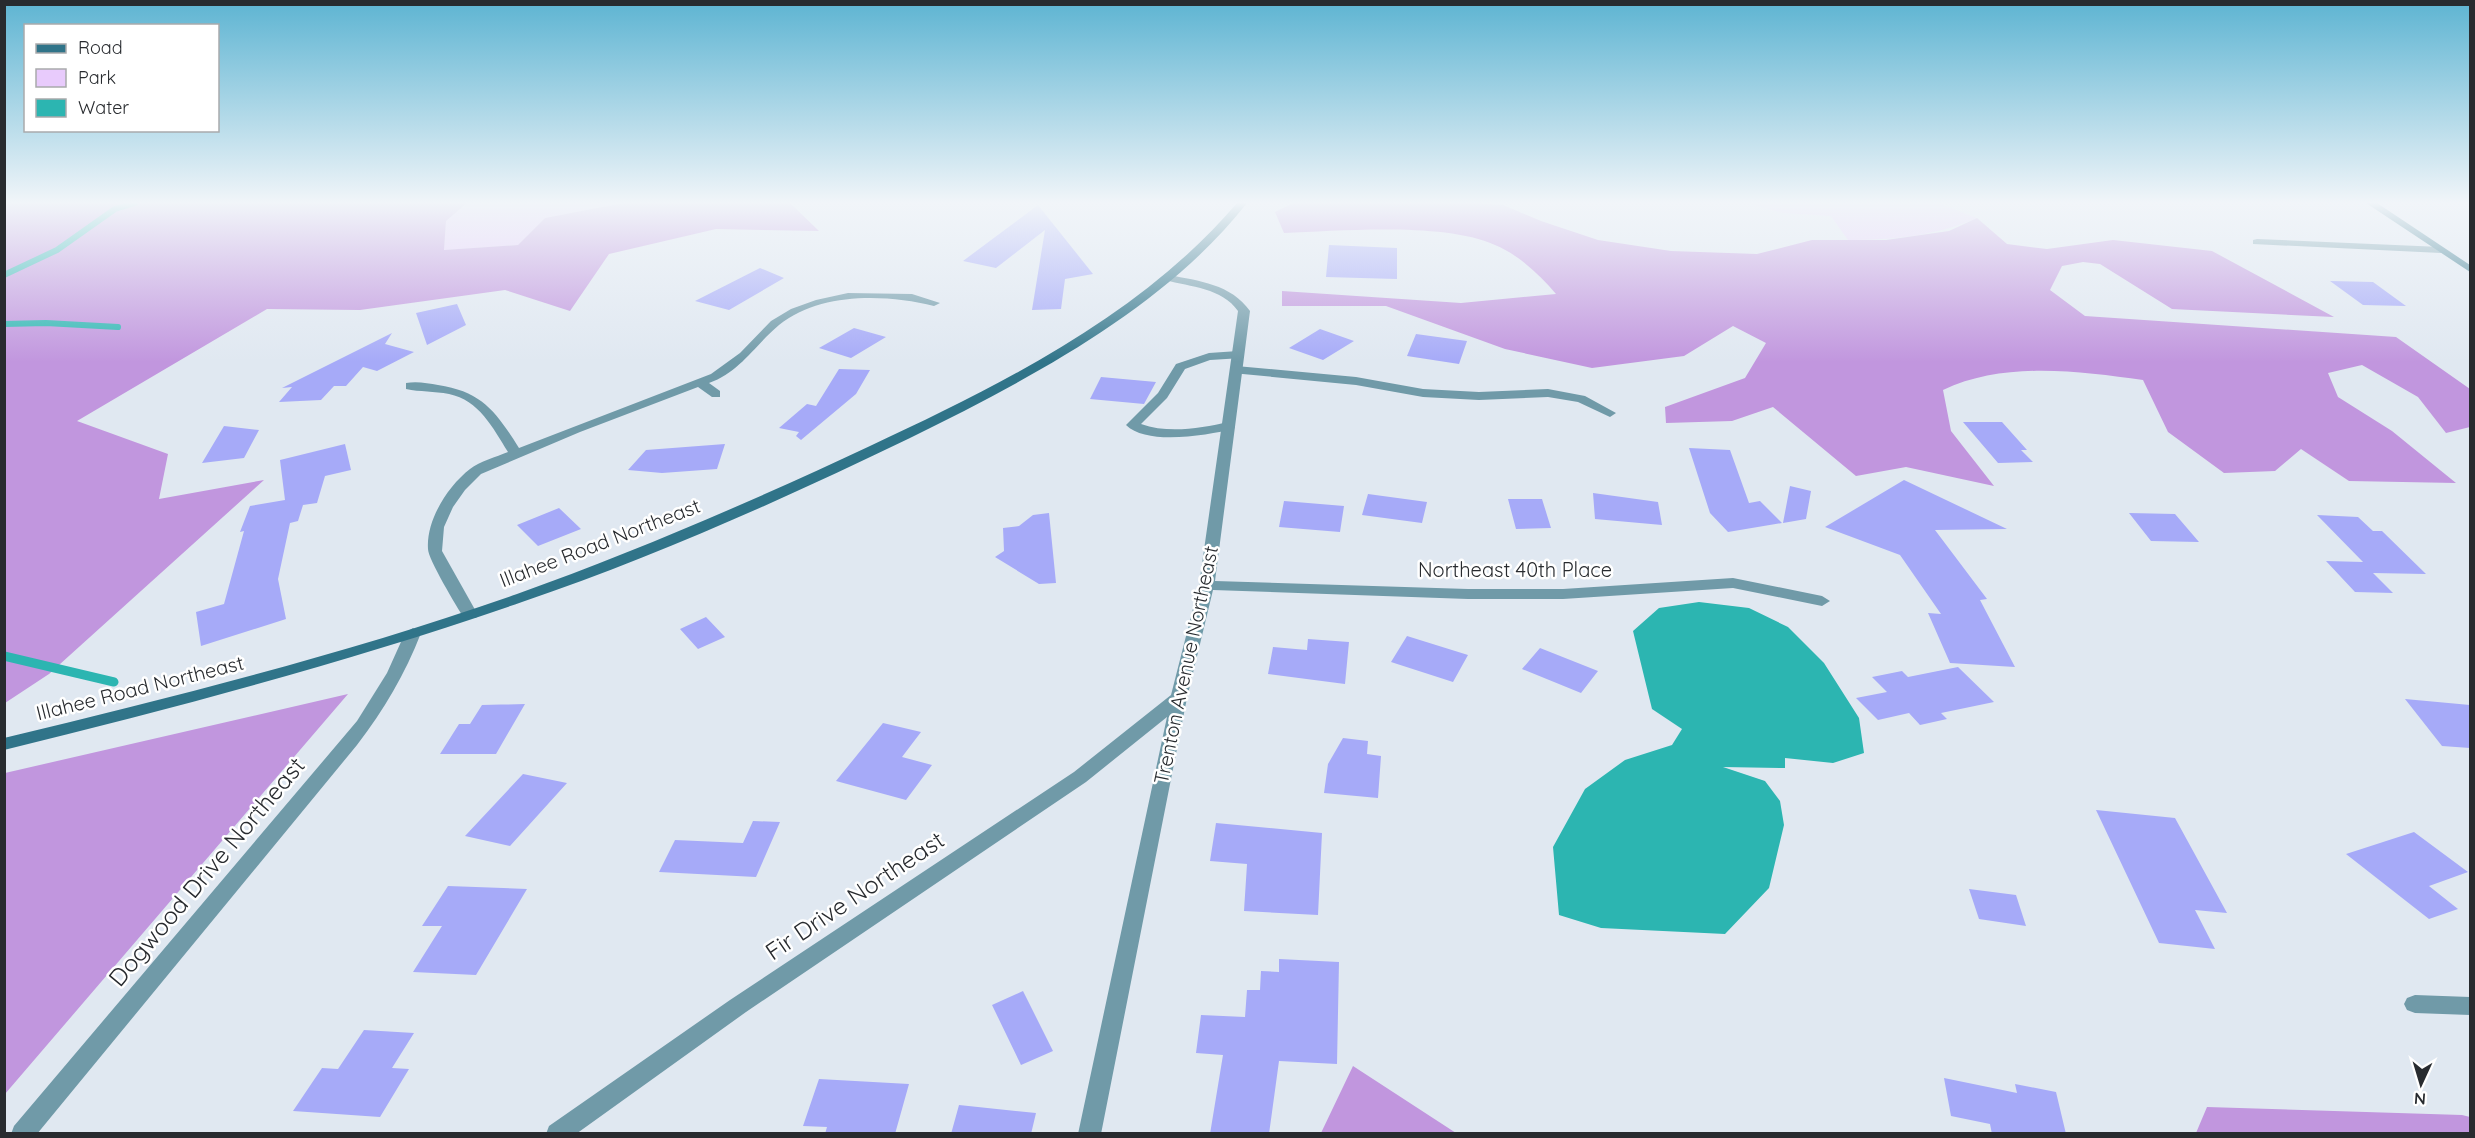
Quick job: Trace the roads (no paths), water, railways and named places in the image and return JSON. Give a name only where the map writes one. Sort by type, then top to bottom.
[{"type":"main road","points":[[1169,278],[1192,256]]},
{"type":"main road","points":[[2450,256],[2470,269]]},
{"type":"main road","name":"Illahee Road Northeast","points":[[4,744],[270,676],[470,615],[620,561],[878,448],[980,398],[1082,338],[1169,278]]},
{"type":"street","name":"Trenton Avenue Northeast","points":[[1089,1134],[1179,698],[1207,585],[1244,311],[1238,300],[1222,292],[1169,278]]},
{"type":"street","points":[[470,615],[435,551],[437,527],[446,507],[460,487],[476,471],[727,371],[774,323],[795,311],[820,302],[848,296],[912,297],[934,303]]},
{"type":"street","points":[[1228,426],[1202,432],[1146,432],[1132,425],[1163,394],[1180,367],[1209,357],[1238,355]]},
{"type":"street","points":[[1236,370],[1356,381],[1423,393],[1479,396],[1548,393],[1581,399],[1610,413]]},
{"type":"street","points":[[700,382],[716,394]]},
{"type":"street","points":[[410,386],[450,388],[471,396],[492,417],[516,454]]},
{"type":"street","name":"Northeast 40th Place","points":[[1207,585],[1468,594],[1563,594],[1733,583],[1822,601]]},
{"type":"street","name":"Dogwood Drive Northeast","points":[[22,1134],[321,774],[363,728],[399,671],[413,633]]},
{"type":"street","name":"Fir Drive Northeast","points":[[565,1130],[738,1006],[1080,777],[1179,698]]},
{"type":"street","points":[[2415,1004],[2470,1006]]},
{"type":"water","points":[[1699,602],[1749,608],[1788,627],[1824,663],[1859,718],[1864,753],[1833,763],[1785,758],[1785,768],[1723,767],[1765,781],[1780,801],[1784,825],[1769,888],[1725,934],[1601,928],[1559,915],[1553,847],[1585,789],[1625,760],[1672,745],[1682,729],[1652,709],[1633,631],[1659,608]]},
{"type":"waterway","points":[[4,275],[44,256]]},
{"type":"waterway","points":[[4,324],[46,323],[118,327]]},
{"type":"waterway","points":[[4,656],[114,682]]}]
